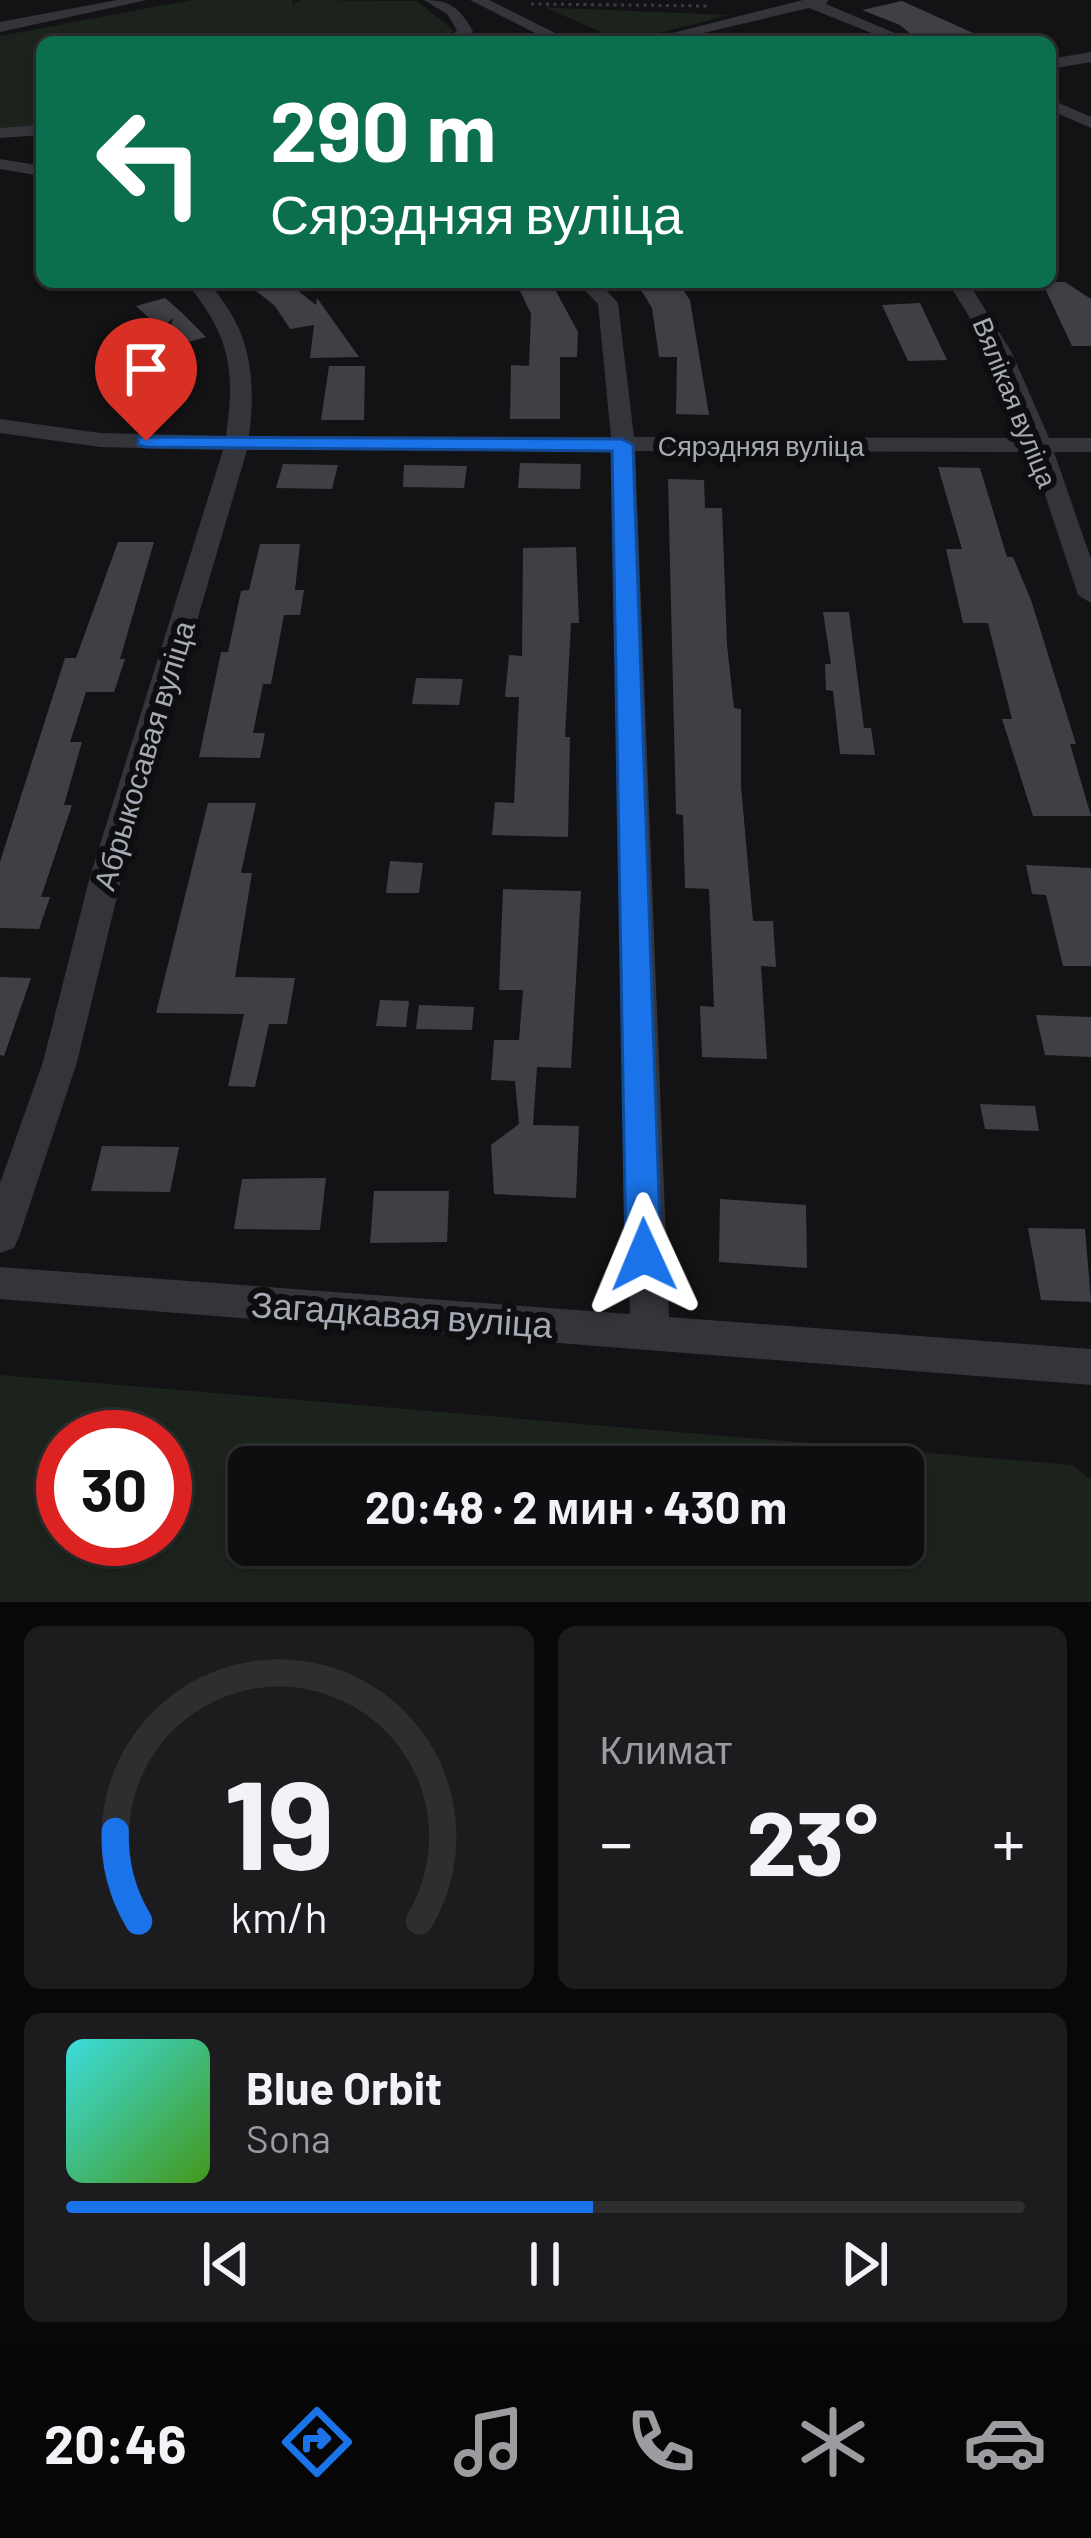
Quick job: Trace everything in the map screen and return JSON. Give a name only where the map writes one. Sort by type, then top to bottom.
[{"type":"street","points":[[0,27],[140,0]]},
{"type":"street","points":[[431,0],[453,11],[465,31],[460,36]]},
{"type":"street","points":[[477,0],[552,36]]},
{"type":"street","points":[[671,36],[816,1],[895,36]]},
{"type":"street","points":[[1056,63],[1091,57]]},
{"type":"street","points":[[1056,107],[1091,122]]},
{"type":"street","points":[[0,133],[36,130]]},
{"type":"street","points":[[0,164],[36,170]]},
{"type":"street","name":"Абрыкосавая вуліца","points":[[0,1237],[60,1062],[105,880],[238,443],[245,389],[236,331],[201,288]]},
{"type":"street","points":[[593,288],[608,303],[622,445],[650,1332]]},
{"type":"street","name":"Вялікая вуліца","points":[[962,288],[983,316],[1091,595]]},
{"type":"street","name":"Сярэдняя вуліца","points":[[0,426],[100,440],[238,443],[1091,445]]},
{"type":"street","name":"Загадкавая вуліца","points":[[0,1283],[1091,1367]]},
{"type":"path","points":[[513,2],[711,7]]},
{"type":"shaded area","points":[[191,0],[293,0],[292,5],[300,0],[417,1],[453,30],[450,36],[36,36],[36,127],[0,130],[0,36]]},
{"type":"shaded area","points":[[544,7],[729,15],[647,36],[610,36]]},
{"type":"shaded area","points":[[0,1375],[846,1446],[228,1446],[228,1566],[924,1566],[924,1453],[1072,1465],[1091,1480],[1091,1602],[0,1602]]},
{"type":"building","points":[[902,1],[980,36],[913,36],[900,25],[862,10]]},
{"type":"building","points":[[1056,282],[1065,282],[1091,299],[1091,346],[1072,346],[1045,288],[1056,288]]},
{"type":"building","points":[[252,288],[295,288],[316,305],[317,298],[359,357],[310,358],[314,325],[290,329],[275,306]]},
{"type":"building","points":[[519,288],[554,288],[578,332],[577,357],[560,357],[560,419],[510,419],[511,365],[529,366],[531,314]]},
{"type":"building","points":[[640,288],[681,288],[690,300],[709,415],[676,414],[677,357],[659,357],[652,308]]},
{"type":"building","points":[[165,298],[206,337],[178,345],[168,335],[173,318],[161,329],[136,306]]},
{"type":"building","points":[[920,303],[947,360],[908,361],[882,305]]},
{"type":"building","points":[[329,366],[365,366],[364,420],[321,420]]},
{"type":"building","points":[[520,463],[581,464],[580,489],[518,488]]},
{"type":"building","points":[[283,464],[338,465],[332,489],[276,488]]},
{"type":"building","points":[[404,465],[467,466],[464,488],[403,487]]},
{"type":"building","points":[[938,467],[980,468],[1007,557],[1013,557],[1031,600],[1076,744],[1070,744],[1091,816],[1033,816],[1002,719],[1012,719],[988,623],[963,623],[946,549],[962,549]]},
{"type":"building","points":[[668,479],[704,480],[705,508],[722,508],[727,645],[734,708],[741,709],[741,786],[753,921],[773,921],[776,967],[761,966],[767,1059],[702,1057],[700,1006],[714,1007],[709,889],[685,888],[683,815],[676,814]]},
{"type":"building","points":[[118,542],[154,542],[120,659],[125,659],[114,692],[86,692],[70,742],[82,742],[64,805],[72,805],[41,897],[50,897],[39,929],[0,928],[0,862],[65,658],[76,658]]},
{"type":"building","points":[[260,544],[300,544],[295,590],[304,590],[300,615],[284,615],[271,684],[263,684],[253,733],[265,733],[260,758],[199,757],[221,652],[228,652],[241,591],[249,590]]},
{"type":"building","points":[[576,547],[579,623],[571,623],[565,737],[570,737],[568,837],[492,835],[495,802],[514,803],[519,697],[505,697],[509,655],[522,656],[523,548]]},
{"type":"building","points":[[823,612],[849,612],[864,728],[871,728],[875,755],[840,754],[833,691],[826,690],[825,664],[831,664]]},
{"type":"building","points":[[416,678],[463,679],[459,705],[412,704]]},
{"type":"building","points":[[208,803],[256,803],[241,873],[252,873],[235,977],[295,978],[287,1024],[269,1024],[255,1087],[228,1086],[244,1014],[156,1013]]},
{"type":"building","points":[[390,861],[423,863],[419,893],[386,893]]},
{"type":"building","points":[[1026,865],[1091,868],[1091,966],[1063,966],[1046,895],[1032,894]]},
{"type":"building","points":[[503,889],[581,891],[571,1068],[537,1067],[533,1125],[579,1126],[576,1198],[494,1194],[491,1145],[519,1124],[515,1081],[491,1080],[494,1040],[519,1040],[523,990],[499,990]]},
{"type":"building","points":[[0,977],[31,978],[4,1056],[0,1055]]},
{"type":"building","points":[[380,1000],[409,1001],[406,1027],[376,1026]]},
{"type":"building","points":[[419,1005],[474,1007],[472,1030],[416,1029]]},
{"type":"building","points":[[1036,1015],[1091,1017],[1091,1057],[1045,1055]]},
{"type":"building","points":[[980,1104],[1035,1106],[1039,1131],[985,1129]]},
{"type":"building","points":[[102,1146],[179,1147],[170,1192],[91,1191]]},
{"type":"building","points":[[326,1178],[320,1230],[234,1229],[242,1179]]},
{"type":"building","points":[[374,1191],[449,1191],[447,1242],[370,1243]]},
{"type":"building","points":[[720,1199],[806,1205],[807,1268],[719,1262]]},
{"type":"building","points":[[1028,1228],[1085,1229],[1091,1302],[1041,1300]]},
{"type":"route","points":[[146,441],[622,445],[644,1255]]}]
